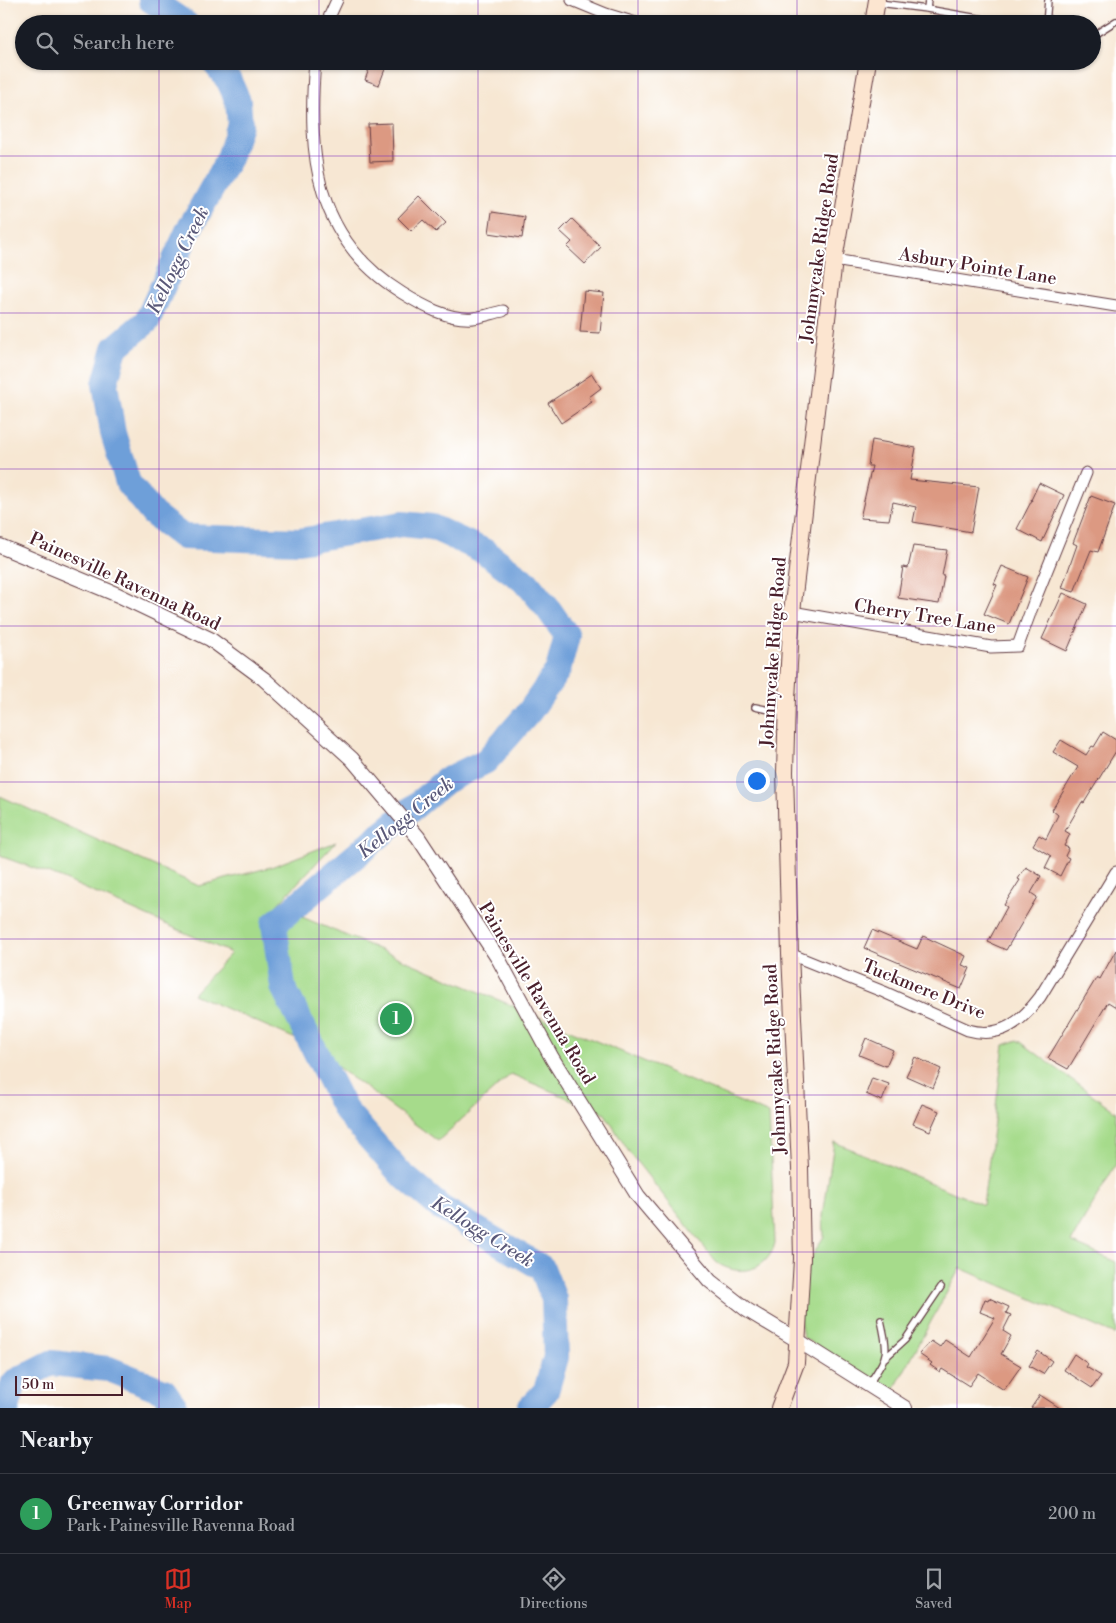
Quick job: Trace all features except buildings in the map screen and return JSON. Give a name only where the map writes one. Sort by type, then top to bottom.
[{"type":"main road","points":[[875,15],[877,1]]},
{"type":"main road","name":"Johnnycake Ridge Road","points":[[779,1408],[796,1363],[801,1294],[802,1224],[790,954],[785,772],[786,714],[792,612],[834,260],[865,70]]},
{"type":"street","points":[[330,15],[337,0]]},
{"type":"street","points":[[572,0],[609,15]]},
{"type":"street","points":[[314,70],[312,96],[315,161],[321,189],[328,207],[342,236],[350,247],[381,279],[413,300],[433,310],[452,316],[473,318],[502,311]]},
{"type":"street","name":"Asbury Pointe Lane","points":[[834,260],[1116,306]]},
{"type":"street","name":"Cherry Tree Lane","points":[[792,612],[992,647],[1018,646],[1086,474]]},
{"type":"street","name":"Painesville Ravenna Road","points":[[0,546],[118,595],[210,639],[264,678],[352,759],[418,837],[499,960],[552,1058],[638,1196],[710,1281],[747,1310],[869,1384],[902,1407]]},
{"type":"street","name":"Tuckmere Drive","points":[[790,954],[884,992],[968,1030],[981,1034],[996,1033],[1012,1025],[1029,1012],[1116,872]]},
{"type":"lane","points":[[927,9],[928,0]]},
{"type":"lane","points":[[1047,15],[1048,0]]},
{"type":"lane","points":[[877,1],[961,15]]},
{"type":"lane","points":[[1101,30],[1116,21]]},
{"type":"lane","points":[[755,707],[786,714]]},
{"type":"lane","points":[[869,1384],[885,1358],[904,1340],[941,1287]]},
{"type":"lane","points":[[881,1320],[887,1345],[885,1358]]},
{"type":"green space","points":[[0,796],[199,886],[271,867],[336,842],[276,906],[769,1114],[775,1243],[771,1253],[759,1266],[751,1269],[734,1270],[716,1262],[629,1152],[605,1114],[511,1074],[438,1141],[305,1043],[193,994],[231,953],[61,878],[0,856]]},
{"type":"green space","points":[[1018,1040],[1116,1112],[1116,1164],[1071,1242],[1116,1262],[1116,1335],[960,1268],[890,1397],[803,1337],[794,1287],[824,1236],[823,1216],[834,1142],[983,1205],[1004,1045]]},
{"type":"waterway","name":"Kellogg Creek","points":[[151,0],[173,15]]},
{"type":"waterway","name":"Kellogg Creek","points":[[220,70],[229,81],[238,101],[240,124],[229,158],[188,231],[147,321],[115,348],[105,384],[113,433],[128,483],[153,514],[183,537],[299,541],[402,524],[432,527],[484,551],[527,583],[567,636],[558,670],[530,711],[486,761],[445,781],[274,924],[283,987],[345,1110],[400,1173],[441,1208],[542,1268],[554,1299],[556,1357],[546,1391],[530,1408]]},
{"type":"waterway","name":"Kellogg Creek","points":[[7,1408],[14,1382],[51,1363],[109,1369],[164,1391],[176,1408]]},
{"type":"place","name":"Greenway Corridor","points":[[396,1019]]}]
